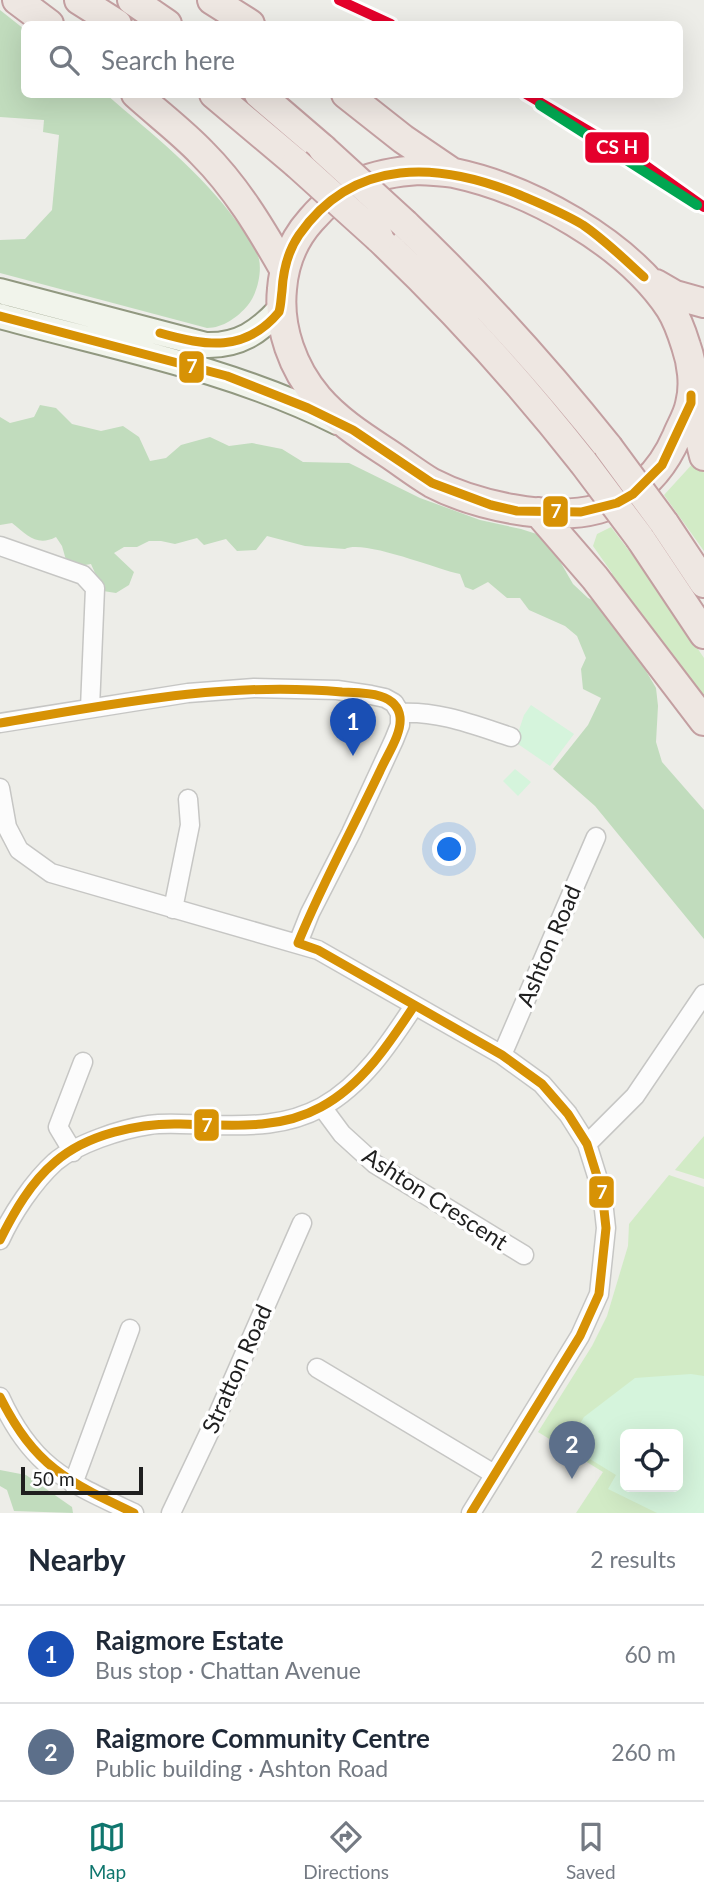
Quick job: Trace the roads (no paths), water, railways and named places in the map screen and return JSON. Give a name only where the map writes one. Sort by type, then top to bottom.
[{"type":"highway","points":[[17,0],[45,21]]},
{"type":"highway","points":[[79,0],[112,21]]},
{"type":"highway","points":[[132,0],[163,21]]},
{"type":"highway","points":[[212,0],[245,21]]},
{"type":"highway","points":[[141,98],[201,151],[222,174],[260,225],[284,269]]},
{"type":"highway","points":[[219,98],[379,238],[468,326],[583,462],[640,538],[704,634]]},
{"type":"highway","points":[[264,98],[405,224],[493,312],[557,383],[608,447],[704,583]]},
{"type":"highway","points":[[351,98],[402,139],[452,172]]},
{"type":"highway","points":[[695,391],[662,465],[633,494],[617,503],[572,513],[517,511],[491,505],[432,483],[353,430],[319,399],[300,373],[289,347],[280,309],[284,269],[299,234],[322,208],[348,187],[377,176],[419,170],[452,172],[513,191],[590,230],[644,277],[671,308],[689,354],[695,391],[704,456]]},
{"type":"highway","points":[[644,277],[675,295],[704,303]]},
{"type":"highway","points":[[538,512],[595,578],[704,721]]},
{"type":"main road","points":[[0,291],[206,345],[227,344],[247,338],[280,309]]},
{"type":"main road","points":[[0,316],[227,376],[308,408],[353,430]]},
{"type":"street","points":[[0,546],[83,575],[95,588],[90,709]]},
{"type":"street","points":[[0,723],[188,693],[254,688],[337,690],[385,698],[394,703],[400,713],[400,725],[298,943]]},
{"type":"street","points":[[400,713],[424,712],[456,719],[511,737]]},
{"type":"street","points":[[0,788],[7,827],[19,850],[51,873],[317,950],[502,1055],[542,1084],[568,1114],[587,1144],[602,1192],[606,1228],[599,1294],[580,1336],[471,1513]]},
{"type":"street","points":[[173,909],[190,825],[188,799]]},
{"type":"street","name":"Ashton Road","points":[[502,1055],[596,837]]},
{"type":"street","points":[[587,1144],[635,1096],[704,994]]},
{"type":"street","points":[[0,1240],[12,1214],[56,1161],[99,1137],[150,1125],[247,1127],[285,1121],[322,1107],[362,1077],[385,1050],[414,1006]]},
{"type":"street","points":[[73,1152],[58,1127],[83,1062]]},
{"type":"street","name":"Ashton Crescent","points":[[322,1107],[342,1135],[375,1164],[524,1255]]},
{"type":"street","name":"Stratton Road","points":[[171,1513],[218,1415],[302,1223]]},
{"type":"street","points":[[72,1484],[130,1329]]},
{"type":"street","points":[[317,1367],[494,1474]]},
{"type":"street","points":[[0,1397],[24,1441],[45,1464],[72,1484],[134,1513]]},
{"type":"place","name":"Raigmore Estate","points":[[353,756]]},
{"type":"place","name":"Raigmore Community Centre","points":[[572,1479]]}]
